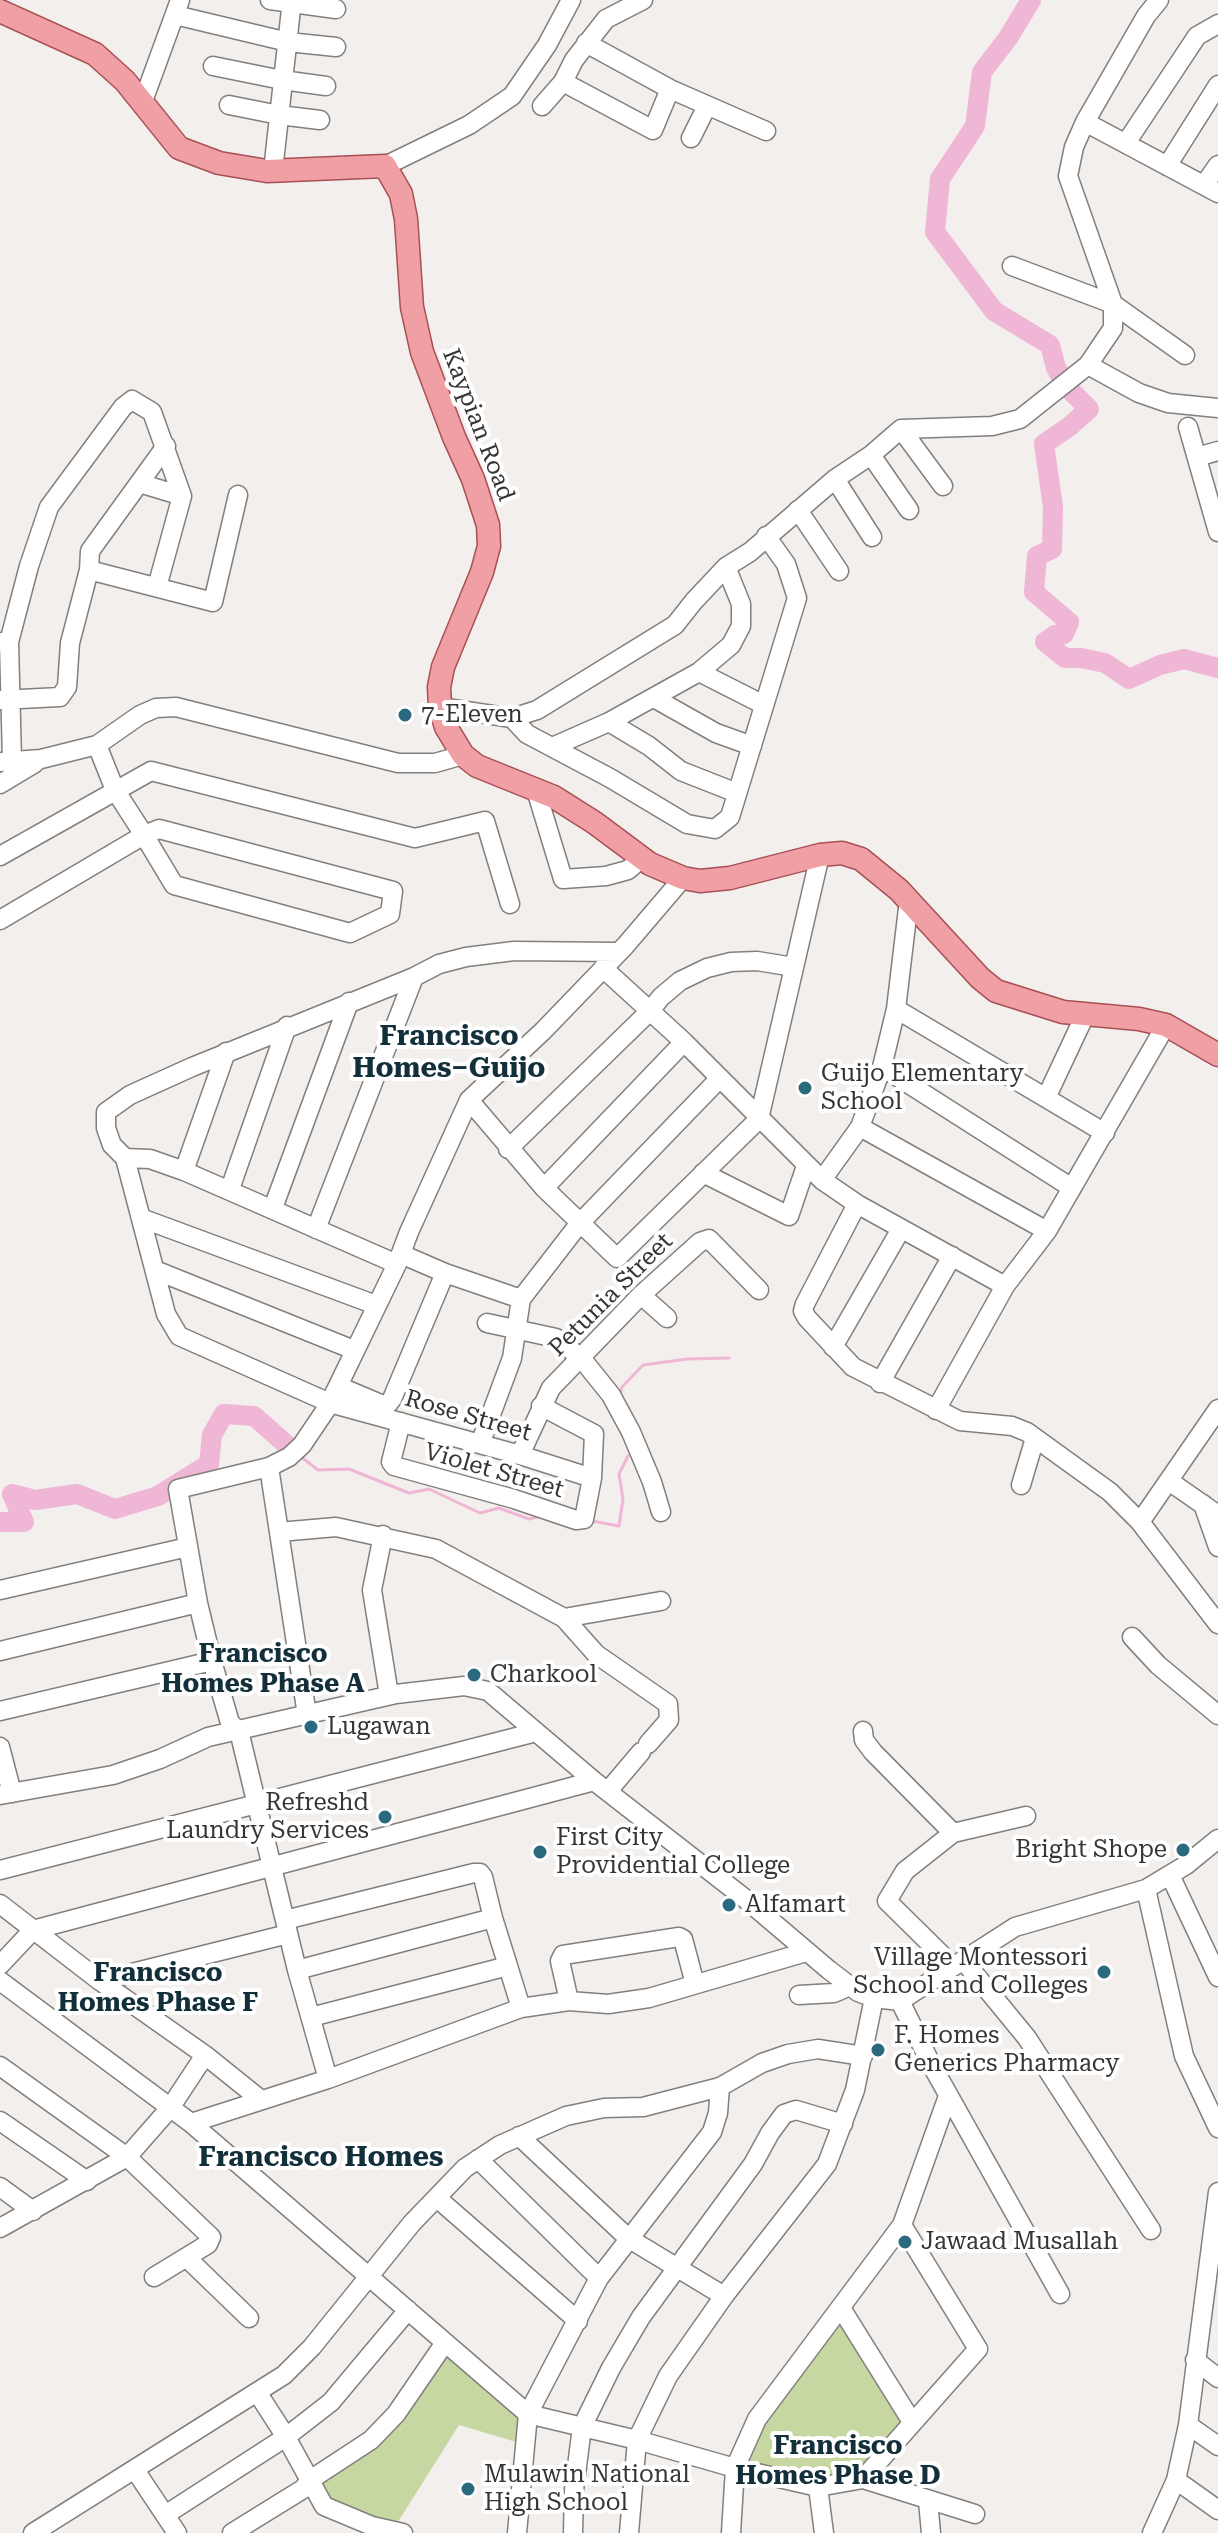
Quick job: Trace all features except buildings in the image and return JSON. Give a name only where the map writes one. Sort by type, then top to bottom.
[{"type":"main road","points":[[0,11],[95,54],[125,81],[179,148],[219,163],[273,171],[385,166]]},
{"type":"main road","name":"Kaypian Road","points":[[385,166],[401,194],[406,219],[412,307],[422,352],[488,525],[489,546],[482,572],[443,667],[439,687],[440,707],[446,727],[463,755]]},
{"type":"main road","points":[[463,755],[477,766],[554,797],[650,864],[683,878],[700,881],[730,878],[820,855],[842,853],[861,859],[909,900],[980,978],[996,991],[1026,1002],[1085,1015],[1139,1019],[1166,1025],[1218,1055]]},
{"type":"street","points":[[270,0],[336,9]]},
{"type":"street","points":[[385,166],[469,125],[512,96],[547,45],[571,0]]},
{"type":"street","points":[[542,106],[563,82],[574,60],[606,19],[643,0]]},
{"type":"street","points":[[440,707],[512,718],[537,710],[675,625],[726,567],[750,552],[835,479],[871,455],[901,429],[992,426],[1020,419],[1088,365],[1113,328],[1113,304],[1068,176],[1074,147],[1085,122],[1146,16],[1159,0]]},
{"type":"street","points":[[273,171],[292,2]]},
{"type":"street","points":[[142,104],[178,7],[288,42],[336,47]]},
{"type":"street","points":[[1126,143],[1197,36],[1218,24]]},
{"type":"street","points":[[586,43],[670,89],[766,131]]},
{"type":"street","points":[[547,45],[574,60]]},
{"type":"street","points":[[213,66],[326,86]]},
{"type":"street","points":[[563,82],[653,130],[670,89]]},
{"type":"street","points":[[1167,166],[1218,85]]},
{"type":"street","points":[[229,105],[320,120]]},
{"type":"street","points":[[691,138],[707,106]]},
{"type":"street","points":[[1085,122],[1211,189],[1218,165]]},
{"type":"street","points":[[1012,266],[1113,304],[1185,355]]},
{"type":"street","points":[[1088,365],[1139,393],[1168,403],[1218,408]]},
{"type":"street","points":[[157,587],[182,496],[152,412],[132,400],[123,407],[49,507],[4,642],[6,762],[41,759],[97,745],[140,715],[156,708],[176,707],[398,763],[435,763],[463,755]]},
{"type":"street","points":[[1188,427],[1213,503],[1218,532]]},
{"type":"street","points":[[901,429],[943,486]]},
{"type":"street","points":[[6,700],[60,697],[67,687],[70,643],[81,591],[89,570],[90,551],[166,446]]},
{"type":"street","points":[[1197,457],[1218,451]]},
{"type":"street","points":[[871,455],[909,510]]},
{"type":"street","points":[[835,479],[872,537]]},
{"type":"street","points":[[139,483],[182,496]]},
{"type":"street","points":[[89,570],[213,602],[238,495]]},
{"type":"street","points":[[798,510],[839,571]]},
{"type":"street","points":[[512,718],[527,734],[687,824],[715,829],[730,817],[797,598],[786,564],[766,536]]},
{"type":"street","points":[[552,747],[654,698],[699,672],[731,645],[741,626],[741,604],[726,567]]},
{"type":"street","points":[[699,672],[764,705]]},
{"type":"street","points":[[654,698],[716,733],[752,746]]},
{"type":"street","points":[[609,722],[649,746],[681,771],[737,793]]},
{"type":"street","points":[[0,920],[144,835],[159,829],[393,891],[390,914],[350,933],[174,885],[144,835],[115,790],[97,745]]},
{"type":"street","points":[[0,784],[41,759]]},
{"type":"street","points":[[0,856],[151,771],[415,838],[485,821],[510,904]]},
{"type":"street","points":[[536,790],[563,879],[617,873],[628,870],[642,858]]},
{"type":"street","points":[[469,1100],[544,1188],[617,1258],[759,1119],[820,855]]},
{"type":"street","points":[[328,2079],[297,1970],[239,1731],[230,1723],[212,1661],[198,1603],[178,1489],[269,1467],[289,1457],[302,1445],[330,1403],[399,1259],[469,1100],[543,1031],[683,878]]},
{"type":"street","points":[[822,1180],[860,1127],[882,1067],[896,1009],[909,900]]},
{"type":"street","points":[[184,1171],[226,1052],[414,977],[439,964],[466,957],[514,951],[618,952]]},
{"type":"street","points":[[508,1149],[680,981],[707,968],[731,962],[757,961],[794,967]]},
{"type":"street","points":[[603,968],[684,1042],[822,1180],[857,1204],[1005,1286]]},
{"type":"street","points":[[316,1229],[414,977]]},
{"type":"street","points":[[273,1208],[349,1002]]},
{"type":"street","points":[[896,1009],[1105,1133]]},
{"type":"street","points":[[1046,1098],[1085,1015]]},
{"type":"street","points":[[936,1410],[1005,1286],[1047,1231],[1166,1025]]},
{"type":"street","points":[[230,1189],[287,1026]]},
{"type":"street","points":[[544,1188],[684,1042]]},
{"type":"street","name":"Rose Street","points":[[226,1052],[113,1105],[106,1112],[106,1128],[112,1145],[125,1158],[166,1314],[179,1336],[330,1403],[592,1478]]},
{"type":"street","points":[[882,1067],[1072,1188]]},
{"type":"street","points":[[480,1444],[512,1358],[521,1299],[579,1224],[720,1078]]},
{"type":"street","points":[[860,1127],[1047,1231]]},
{"type":"street","points":[[125,1158],[150,1159],[184,1171],[316,1229],[521,1299]]},
{"type":"street","points":[[703,1173],[789,1216],[806,1166]]},
{"type":"street","points":[[857,1204],[803,1311],[833,1347],[853,1367],[880,1383],[960,1421],[1012,1426],[1035,1438],[1110,1492],[1140,1522],[1218,1624]]},
{"type":"street","points":[[141,1218],[376,1305]]},
{"type":"street","points":[[833,1347],[901,1229]]},
{"type":"street","name":"Petunia Street","points":[[520,1455],[551,1388],[641,1295],[706,1239],[759,1290]]},
{"type":"street","points":[[880,1383],[952,1256]]},
{"type":"street","points":[[155,1270],[354,1350]]},
{"type":"street","points":[[338,1386],[383,1405],[388,1404],[445,1273]]},
{"type":"street","points":[[641,1295],[667,1318]]},
{"type":"street","points":[[487,1323],[556,1338],[582,1359],[611,1395],[631,1432],[661,1512]]},
{"type":"street","points":[[541,1406],[594,1434],[592,1478]]},
{"type":"street","points":[[1140,1522],[1169,1481],[1211,1435],[1218,1409]]},
{"type":"street","name":"Violet Street","points":[[401,1422],[391,1462],[394,1466],[514,1499],[576,1520],[586,1517],[592,1478]]},
{"type":"street","points":[[1021,1485],[1035,1438]]},
{"type":"street","points":[[269,1467],[307,1715]]},
{"type":"street","points":[[1169,1481],[1210,1510],[1218,1547]]},
{"type":"street","points":[[0,1965],[33,1930],[272,1866],[601,1786],[645,1748],[669,1720],[668,1704],[596,1654],[564,1618],[436,1549],[336,1527],[279,1532]]},
{"type":"street","points":[[383,1535],[372,1590],[389,1695]]},
{"type":"street","points":[[0,1590],[188,1547]]},
{"type":"street","points":[[564,1618],[661,1601]]},
{"type":"street","points":[[0,1651],[198,1603]]},
{"type":"street","points":[[1132,1637],[1158,1665],[1218,1715]]},
{"type":"street","points":[[0,1711],[212,1661]]},
{"type":"street","points":[[0,1747],[6,1794],[113,1775],[160,1759],[208,1737],[389,1695],[464,1686],[488,1691],[850,1986],[874,1998],[900,2001],[1015,1927],[1146,1889],[1218,1839]]},
{"type":"street","points":[[863,1731],[864,1740],[873,1752],[953,1833]]},
{"type":"street","points":[[0,1870],[536,1732]]},
{"type":"street","points":[[1026,1816],[953,1833],[905,1871],[887,1901],[958,1963],[1027,2038],[1151,2230]]},
{"type":"street","points":[[100,1981],[480,1873],[521,2008]]},
{"type":"street","points":[[1170,1875],[1218,1977]]},
{"type":"street","points":[[1146,1889],[1184,2056],[1218,2128]]},
{"type":"street","points":[[0,1904],[261,2100]]},
{"type":"street","points":[[297,1970],[493,1918]]},
{"type":"street","points":[[569,2001],[560,1961],[563,1955],[679,1937],[683,1939],[695,1984]]},
{"type":"street","points":[[191,2123],[328,2079],[521,2008],[569,2001],[608,2004],[649,1998],[806,1952]]},
{"type":"street","points":[[311,2017],[508,1966]]},
{"type":"street","points":[[0,1981],[191,2123],[528,2414],[818,2487],[863,2479],[975,2514]]},
{"type":"street","points":[[799,1995],[834,1993],[850,1986]]},
{"type":"street","points":[[629,2533],[637,2440],[668,2376],[724,2296],[827,2164],[843,2124],[863,2056],[874,1998]]},
{"type":"street","points":[[900,2001],[948,2096],[1060,2294]]},
{"type":"street","points":[[46,2530],[284,2375],[312,2347],[389,2249],[465,2168],[478,2159],[519,2136],[566,2116],[604,2108],[643,2107],[720,2087],[762,2063],[788,2054],[818,2049],[863,2056]]},
{"type":"street","points":[[0,2228],[127,2157],[170,2108],[205,2055]]},
{"type":"street","points":[[0,2066],[127,2157],[211,2237],[208,2244],[188,2259],[154,2277]]},
{"type":"street","points":[[517,2533],[528,2414],[599,2278],[712,2132],[718,2113],[720,2087]]},
{"type":"street","points":[[731,2533],[735,2468],[757,2419],[902,2225],[948,2096]]},
{"type":"street","points":[[573,2533],[574,2490],[582,2427],[641,2317],[753,2164],[784,2114],[796,2110],[843,2124]]},
{"type":"street","points":[[0,2121],[87,2181]]},
{"type":"street","points":[[519,2136],[628,2238],[724,2296]]},
{"type":"street","points":[[478,2159],[599,2278]]},
{"type":"street","points":[[0,2187],[33,2211]]},
{"type":"street","points":[[1152,2533],[1176,2480],[1188,2425],[1218,2192]]},
{"type":"street","points":[[437,2198],[578,2321]]},
{"type":"street","points":[[863,2479],[978,2349],[902,2225]]},
{"type":"street","points":[[188,2259],[249,2318]]},
{"type":"street","points":[[841,2308],[912,2422]]},
{"type":"street","points":[[165,2515],[286,2437],[331,2402],[408,2310]]},
{"type":"street","points":[[232,2533],[303,2489],[310,2480],[371,2440],[387,2423],[444,2344]]},
{"type":"street","points":[[1195,2360],[1218,2378]]},
{"type":"street","points":[[257,2392],[324,2506],[372,2526],[403,2533]]},
{"type":"street","points":[[1188,2425],[1218,2446]]},
{"type":"street","points":[[135,2470],[177,2533]]},
{"type":"street","points":[[1176,2480],[1218,2510]]},
{"type":"street","points":[[818,2487],[824,2533]]},
{"type":"street","points":[[928,2501],[931,2533]]},
{"type":"green space","points":[[840,2321],[901,2423],[858,2477],[824,2479],[742,2462],[787,2385]]},
{"type":"green space","points":[[447,2351],[524,2418],[523,2444],[459,2425],[396,2525],[335,2506],[317,2482]]},
{"type":"waterway","points":[[1031,0],[982,72],[975,126],[940,179],[935,232],[994,311],[1050,345],[1056,368],[1068,388],[1089,409],[1044,444],[1053,507],[1052,549],[1037,556],[1034,592],[1069,622],[1064,634],[1055,635],[1045,642],[1065,658],[1105,663],[1129,679],[1160,665],[1184,659],[1218,668]]},
{"type":"waterway","points":[[620,1396],[622,1387],[643,1365],[687,1359],[729,1358]]},
{"type":"waterway","points":[[0,1522],[24,1522],[12,1494],[35,1500],[77,1494],[115,1509],[158,1496],[209,1464],[212,1435],[224,1414],[254,1416],[288,1446]]},
{"type":"waterway","points":[[300,1456],[318,1470],[349,1469],[409,1493],[429,1489],[480,1513],[499,1508],[529,1519],[541,1516]]},
{"type":"waterway","points":[[592,1521],[619,1526],[623,1499],[619,1474],[628,1456]]},
{"type":"place","name":"7-Eleven","points":[[405,715]]},
{"type":"place","name":"Guijo Elementary School","points":[[805,1088]]},
{"type":"place","name":"Charkool","points":[[474,1675]]},
{"type":"place","name":"Lugawan","points":[[311,1727]]},
{"type":"place","name":"Refreshd Laundry Services","points":[[385,1817]]},
{"type":"place","name":"Bright Shope","points":[[1183,1850]]},
{"type":"place","name":"First City Providential College","points":[[540,1852]]},
{"type":"place","name":"Alfamart","points":[[729,1905]]},
{"type":"place","name":"Village Montessori School and Colleges","points":[[1104,1972]]},
{"type":"place","name":"F. Homes Generics Pharmacy","points":[[878,2050]]},
{"type":"place","name":"Jawaad Musallah","points":[[905,2242]]},
{"type":"place","name":"Mulawin National High School","points":[[468,2489]]},
{"type":"district","name":"Francisco Homes–Guijo","points":[[449,1053]]},
{"type":"district","name":"Francisco Homes Phase A","points":[[263,1669]]},
{"type":"district","name":"Francisco Homes Phase F","points":[[158,1988]]},
{"type":"district","name":"Francisco Homes","points":[[321,2158]]},
{"type":"district","name":"Francisco Homes Phase D","points":[[838,2461]]}]
